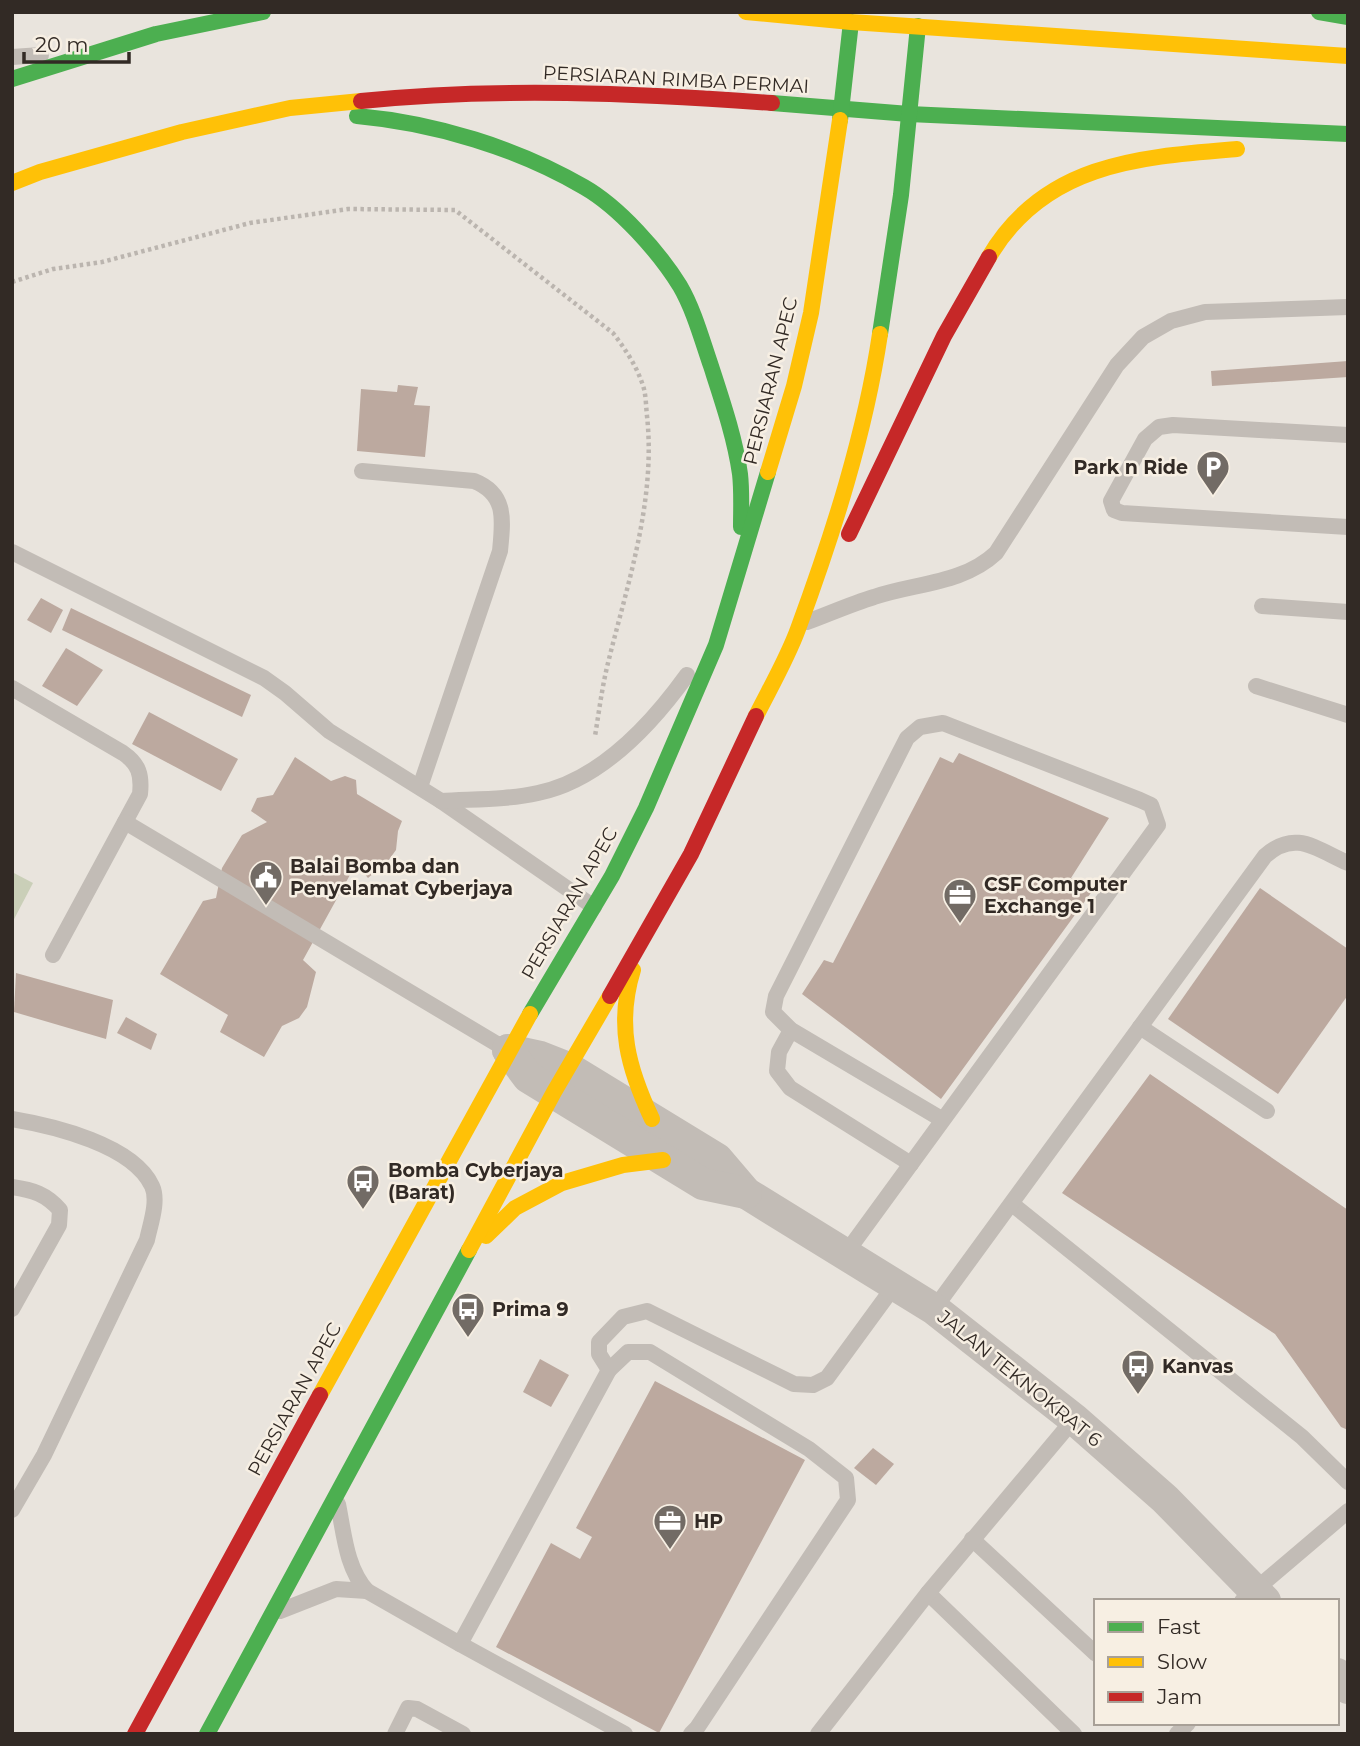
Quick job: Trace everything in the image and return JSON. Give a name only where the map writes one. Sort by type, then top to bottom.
[{"type":"main road","points":[[12,79],[156,34],[263,12]]},
{"type":"main road","points":[[746,12],[851,22],[1348,56]]},
{"type":"main road","points":[[1319,12],[1348,16]]},
{"type":"main road","name":"PERSIARAN APEC","points":[[135,1734],[508,1051],[612,876],[646,808],[716,645],[794,386],[808,325],[825,227],[851,22]]},
{"type":"main road","points":[[206,1734],[561,1080],[691,854],[797,631],[857,443],[878,347],[890,279],[918,26]]},
{"type":"main road","name":"PERSIARAN RIMBA PERMAI","points":[[12,183],[40,172],[182,132],[290,108],[430,94],[530,92],[663,96],[909,114],[1348,134]]},
{"type":"main road","points":[[290,108],[391,119],[466,137],[513,153],[586,188],[637,230],[680,287],[721,396],[740,474],[742,557]]},
{"type":"main road","points":[[755,717],[807,622],[944,336],[1000,239],[1033,205],[1066,184],[1104,167],[1155,156],[1348,142]]},
{"type":"main road","points":[[640,941],[625,1003],[626,1033],[637,1088],[652,1119]]},
{"type":"main road","points":[[466,1254],[515,1208],[562,1184],[623,1165],[663,1160]]},
{"type":"street","name":"JALAN TEKNOKRAT 6","points":[[508,1051],[540,1057],[561,1080],[663,1160],[703,1184],[746,1192]]},
{"type":"street","name":"JALAN TEKNOKRAT 6","points":[[561,1080],[652,1119],[717,1159],[746,1192],[934,1309],[1074,1419],[1165,1499],[1254,1597]]},
{"type":"lane","points":[[12,57],[103,49]]},
{"type":"lane","points":[[807,622],[873,597],[963,575],[983,565],[996,553],[1117,365],[1143,337],[1171,321],[1205,312],[1348,307]]},
{"type":"lane","points":[[1348,435],[1173,425],[1159,428],[1145,439],[1111,501],[1114,510],[1122,513],[1348,527]]},
{"type":"lane","points":[[362,471],[474,481],[488,486],[497,496],[501,509],[500,551],[420,787]]},
{"type":"lane","points":[[12,552],[264,678],[328,731],[420,787],[594,908]]},
{"type":"lane","points":[[1262,606],[1348,612]]},
{"type":"lane","points":[[441,801],[539,793],[577,780],[606,761],[659,712],[704,653],[724,618]]},
{"type":"lane","points":[[1256,687],[1348,715]]},
{"type":"lane","points":[[12,688],[135,761],[142,779],[140,794],[53,956]]},
{"type":"lane","points":[[846,1253],[911,1164],[1158,825],[1151,805],[943,723],[920,727],[907,738],[776,996],[773,1012],[792,1030],[943,1120]]},
{"type":"lane","points":[[125,822],[508,1051]]},
{"type":"lane","points":[[934,1309],[1265,856],[1276,846],[1289,842],[1305,844],[1348,863]]},
{"type":"lane","points":[[1140,1027],[1267,1111]]},
{"type":"lane","points":[[792,1030],[779,1052],[777,1071],[790,1088],[911,1164]]},
{"type":"lane","points":[[12,1119],[59,1130],[116,1151],[139,1167],[153,1188],[153,1210],[147,1240],[44,1455],[12,1510]]},
{"type":"lane","points":[[12,1187],[33,1190],[50,1198],[60,1210],[60,1225],[12,1309]]},
{"type":"lane","points":[[1012,1203],[1302,1437],[1348,1482]]},
{"type":"lane","points":[[609,1370],[599,1354],[599,1342],[624,1317],[647,1311],[794,1384],[813,1385],[827,1378],[895,1285]]},
{"type":"lane","points":[[460,1644],[609,1370],[628,1352],[650,1352],[808,1449],[846,1478],[848,1500],[691,1734]]},
{"type":"lane","points":[[818,1734],[928,1592],[1074,1419]]},
{"type":"lane","points":[[336,1494],[346,1547],[356,1579],[367,1591],[625,1734]]},
{"type":"lane","points":[[1254,1597],[1348,1511]]},
{"type":"lane","points":[[972,1539],[1094,1652]]},
{"type":"lane","points":[[271,1615],[336,1589],[367,1591]]},
{"type":"lane","points":[[928,1592],[1074,1734]]},
{"type":"lane","points":[[395,1734],[408,1708],[417,1709],[463,1734]]},
{"type":"path","points":[[12,282],[53,269],[102,262],[250,223],[348,209],[455,209],[613,334],[629,354],[644,390],[650,441],[648,480],[638,544],[608,663],[589,772]]},
{"type":"green space","points":[[12,872],[33,883],[12,923]]},
{"type":"building","points":[[1348,361],[1348,377],[1212,386],[1211,371]]},
{"type":"building","points":[[398,385],[418,387],[414,405],[430,406],[425,457],[357,451],[361,389],[397,392]]},
{"type":"building","points":[[41,598],[63,610],[51,633],[27,620]]},
{"type":"building","points":[[71,608],[251,695],[242,717],[62,630]]},
{"type":"building","points":[[66,648],[103,670],[77,706],[42,686]]},
{"type":"building","points":[[149,712],[238,759],[221,791],[132,744]]},
{"type":"building","name":"CSF Computer Exchange 1","points":[[959,753],[1109,818],[1071,878],[1093,890],[941,1099],[802,994],[824,960],[833,963],[940,757],[953,763]]},
{"type":"building","name":"Balai Bomba dan Penyelamat Cyberjaya","points":[[295,757],[331,781],[345,776],[356,780],[357,794],[402,821],[396,850],[388,861],[368,878],[356,864],[303,960],[316,972],[307,1007],[299,1018],[282,1026],[264,1057],[220,1032],[228,1015],[160,974],[203,901],[216,898],[222,868],[242,835],[267,822],[251,811],[257,798],[273,795]]},
{"type":"building","points":[[1260,888],[1348,949],[1348,995],[1278,1094],[1168,1019]]},
{"type":"building","points":[[16,973],[113,1000],[106,1039],[14,1012]]},
{"type":"building","points":[[126,1017],[157,1034],[151,1050],[117,1033]]},
{"type":"building","points":[[1150,1074],[1348,1210],[1348,1430],[1341,1427],[1275,1334],[1062,1193]]},
{"type":"building","points":[[540,1359],[569,1375],[551,1407],[523,1392]]},
{"type":"building","name":"HP","points":[[655,1381],[805,1460],[659,1733],[496,1647],[551,1543],[580,1559],[592,1537],[576,1528]]},
{"type":"building","points":[[873,1448],[894,1464],[876,1485],[854,1468]]},
{"type":"traffic: fast","points":[[12,79],[156,34],[263,12]]},
{"type":"traffic: fast","points":[[1319,12],[1348,17]]},
{"type":"traffic: fast","points":[[840,120],[851,22]]},
{"type":"traffic: fast","points":[[880,334],[901,195],[918,26]]},
{"type":"traffic: fast","points":[[772,103],[909,114],[1348,134]]},
{"type":"traffic: fast","points":[[357,116],[445,131],[531,160],[584,187],[611,206],[637,231],[680,286],[697,325],[724,406],[738,460],[741,480],[741,527]]},
{"type":"traffic: fast","points":[[530,1014],[612,876],[646,808],[716,645],[768,472]]},
{"type":"traffic: fast","points":[[207,1734],[469,1250]]},
{"type":"traffic: slow","points":[[746,12],[851,22],[1348,56]]},
{"type":"traffic: slow","points":[[12,183],[40,172],[182,132],[290,108],[361,101]]},
{"type":"traffic: slow","points":[[768,472],[794,386],[811,313],[840,120]]},
{"type":"traffic: slow","points":[[989,257],[1011,226],[1037,202],[1066,184],[1097,171],[1130,162],[1237,149]]},
{"type":"traffic: slow","points":[[756,716],[794,640],[835,520],[866,409],[880,334]]},
{"type":"traffic: slow","points":[[633,970],[625,1009],[627,1046],[637,1082],[652,1119]]},
{"type":"traffic: slow","points":[[469,1250],[554,1092],[610,996]]},
{"type":"traffic: slow","points":[[320,1395],[530,1014]]},
{"type":"traffic: slow","points":[[486,1236],[515,1208],[562,1183],[623,1165],[663,1160]]},
{"type":"traffic: jam","points":[[361,101],[464,94],[566,93],[772,103]]},
{"type":"traffic: jam","points":[[849,534],[944,336],[989,257]]},
{"type":"traffic: jam","points":[[610,996],[691,854],[756,716]]},
{"type":"traffic: jam","points":[[135,1734],[320,1395]]},
{"type":"place","name":"Park n Ride","points":[[1213,497]]},
{"type":"place","name":"Balai Bomba dan Penyelamat Cyberjaya","points":[[266,907]]},
{"type":"place","name":"CSF Computer Exchange 1","points":[[960,925]]},
{"type":"place","name":"Bomba Cyberjaya (Barat)","points":[[363,1211]]},
{"type":"place","name":"Prima 9","points":[[468,1339]]},
{"type":"place","name":"Kanvas","points":[[1138,1396]]},
{"type":"place","name":"HP","points":[[670,1551]]}]
